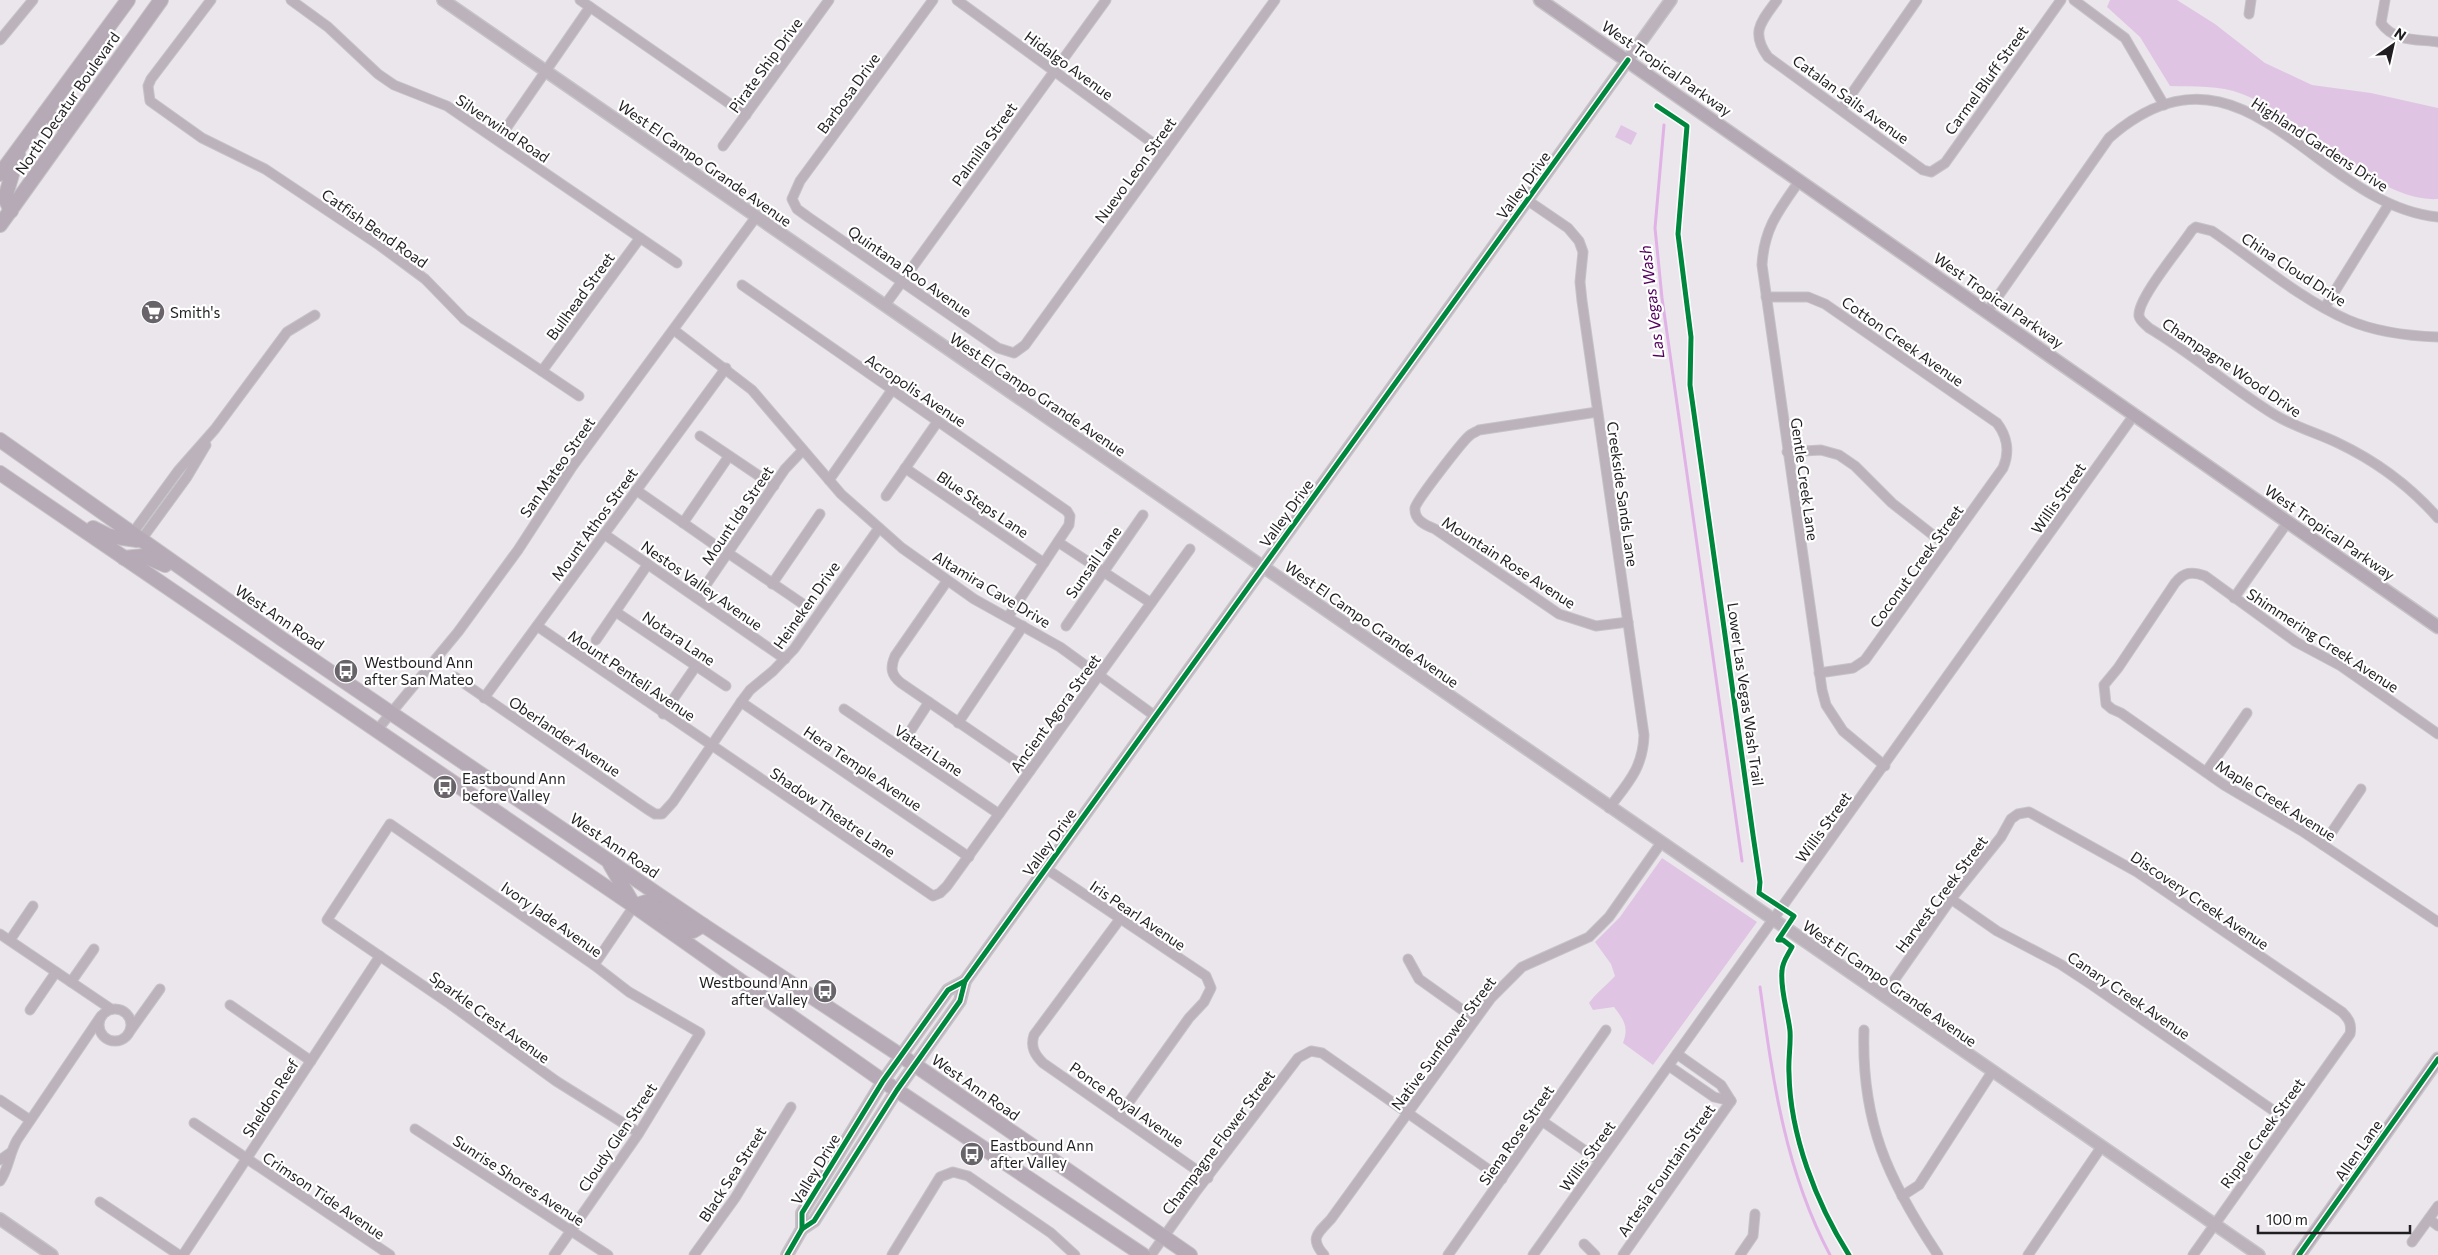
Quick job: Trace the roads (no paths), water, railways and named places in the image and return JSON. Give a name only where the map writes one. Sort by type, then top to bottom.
[{"type":"main road","name":"North Decatur Boulevard","points":[[0,174],[128,0]]},
{"type":"main road","name":"North Decatur Boulevard","points":[[0,225],[160,0]]},
{"type":"main road","name":"West Tropical Parkway","points":[[1540,0],[2438,627]]},
{"type":"main road","points":[[45,113],[67,129]]},
{"type":"main road","points":[[10,210],[5,198],[20,146]]},
{"type":"main road","name":"West Ann Road","points":[[0,440],[193,577],[391,713],[703,925],[901,1055],[1190,1255]]},
{"type":"main road","points":[[0,473],[634,906],[883,1081],[1142,1255]]},
{"type":"main road","points":[[58,513],[109,536],[136,537]]},
{"type":"main road","points":[[124,558],[144,556],[193,577]]},
{"type":"main road","points":[[603,856],[619,878],[634,906]]},
{"type":"main road","points":[[634,906],[646,902],[693,931],[703,925]]},
{"type":"main road","name":"Allen Lane","points":[[2299,1255],[2438,1059]]},
{"type":"street","points":[[0,39],[33,0]]},
{"type":"street","name":"Catfish Bend Road","points":[[211,0],[151,79],[148,95],[154,106],[186,128],[265,169],[415,271],[464,319],[579,396]]},
{"type":"street","name":"Silverwind Road","points":[[291,0],[328,27],[378,74],[394,85],[447,106],[677,263]]},
{"type":"street","name":"West El Campo Grande Avenue","points":[[442,0],[1263,566],[1609,808],[2259,1255]]},
{"type":"street","points":[[580,0],[746,115]]},
{"type":"street","name":"Pirate Ship Drive","points":[[723,146],[829,0]]},
{"type":"street","name":"Barbosa Drive","points":[[795,205],[792,198],[800,181],[934,0]]},
{"type":"street","name":"Hidalgo Avenue","points":[[957,0],[1165,152]]},
{"type":"street","name":"Palmilla Street","points":[[885,305],[1106,0]]},
{"type":"street","name":"Nuevo Leon Street","points":[[1014,353],[1024,346],[1275,0]]},
{"type":"street","name":"Valley Drive","points":[[787,1255],[802,1229],[814,1221],[897,1090],[960,1001],[964,981],[1671,0]]},
{"type":"street","name":"Catalan Sails Avenue","points":[[1777,0],[1759,28],[1759,43],[1768,57],[1923,170],[1931,172]]},
{"type":"street","points":[[1841,109],[1918,0]]},
{"type":"street","name":"Carmel Bluff Street","points":[[1931,172],[1946,163],[2060,0]]},
{"type":"street","points":[[2074,0],[2125,38],[2164,105]]},
{"type":"street","points":[[2249,14],[2251,0]]},
{"type":"street","points":[[2385,0],[2381,24],[2385,30],[2400,38],[2438,42]]},
{"type":"street","points":[[498,140],[590,7]]},
{"type":"street","name":"Highland Gardens Drive","points":[[1986,312],[2109,138],[2134,119],[2164,105],[2199,100],[2216,100],[2242,108],[2378,199],[2421,216],[2438,217]]},
{"type":"street","name":"Gentle Creek Lane","points":[[1800,180],[1775,215],[1766,236],[1762,265],[1819,673],[1826,705],[1834,719],[1852,740],[1885,766]]},
{"type":"street","name":"Creekside Sands Lane","points":[[1527,200],[1568,228],[1582,247],[1583,261],[1580,282],[1582,302],[1628,622],[1644,748],[1637,770],[1609,808]]},
{"type":"street","points":[[2325,307],[2389,204]]},
{"type":"street","name":"Quintana Roo Avenue","points":[[795,205],[808,217],[998,348],[1014,353]]},
{"type":"street","name":"San Mateo Street","points":[[377,730],[458,632],[518,550],[572,467],[756,217]]},
{"type":"street","name":"China Cloud Drive","points":[[2139,316],[2144,299],[2196,227],[2212,231],[2325,307],[2348,320],[2411,336],[2438,337]]},
{"type":"street","name":"Bullhead Street","points":[[542,371],[640,238]]},
{"type":"street","name":"Acropolis Avenue","points":[[742,286],[1067,511],[1070,520],[1058,542]]},
{"type":"street","name":"Cotton Creek Avenue","points":[[1766,297],[1808,296],[1825,304],[1997,423],[2006,443]]},
{"type":"street","points":[[136,537],[187,477],[215,430],[287,332],[315,315]]},
{"type":"street","name":"Champagne Wood Drive","points":[[2139,316],[2142,322],[2149,328],[2276,415],[2305,431],[2337,443],[2390,471],[2406,484],[2438,518]]},
{"type":"street","name":"Altamira Cave Drive","points":[[674,330],[726,368],[766,405],[829,480],[878,528],[947,581],[1060,647],[1155,716]]},
{"type":"street","name":"Mount Athos Street","points":[[484,698],[726,368]]},
{"type":"street","points":[[829,480],[892,390]]},
{"type":"street","name":"Mountain Rose Avenue","points":[[1598,412],[1479,430],[1469,436],[1461,445],[1420,496],[1415,509],[1417,517],[1425,525],[1434,529],[1559,614],[1596,626],[1628,622]]},
{"type":"street","name":"Willis Street","points":[[1533,1255],[1885,766],[2134,415]]},
{"type":"street","points":[[886,496],[938,421]]},
{"type":"street","points":[[700,436],[774,486]]},
{"type":"street","name":"Coconut Creek Street","points":[[1819,673],[1853,668],[1865,660],[2003,468],[2007,454],[2006,443]]},
{"type":"street","name":"Mount Ida Street","points":[[697,598],[785,469],[803,450]]},
{"type":"street","points":[[1787,452],[1821,450],[1839,455],[1854,466],[1892,503],[1947,546]]},
{"type":"street","points":[[683,523],[729,456]]},
{"type":"street","name":"Blue Steps Lane","points":[[905,468],[1044,563]]},
{"type":"street","points":[[636,490],[712,542]]},
{"type":"street","points":[[772,584],[820,514]]},
{"type":"street","name":"Sunsail Lane","points":[[1066,626],[1143,515]]},
{"type":"street","points":[[2234,598],[2287,523]]},
{"type":"street","name":"Heineken Drive","points":[[662,814],[674,802],[750,690],[785,659],[878,528]]},
{"type":"street","name":"Nestos Valley Avenue","points":[[604,534],[785,659]]},
{"type":"street","points":[[1008,617],[1058,542],[1152,603]]},
{"type":"street","name":"Ancient Agora Street","points":[[940,893],[969,857],[1190,549]]},
{"type":"street","points":[[728,553],[803,604]]},
{"type":"street","points":[[596,640],[648,564]]},
{"type":"street","name":"Shimmering Creek Avenue","points":[[2104,698],[2104,685],[2118,668],[2175,583],[2184,574],[2191,572],[2205,576],[2296,642],[2341,666],[2438,734]]},
{"type":"street","points":[[947,581],[895,656],[891,668],[892,674],[901,683],[1030,771]]},
{"type":"street","name":"Notara Lane","points":[[616,612],[726,686]]},
{"type":"street","name":"Mount Penteli Avenue","points":[[537,626],[711,746]]},
{"type":"street","points":[[958,723],[1023,626]]},
{"type":"street","points":[[663,714],[696,666]]},
{"type":"street","name":"Oberlander Avenue","points":[[455,677],[647,809],[655,814],[662,814]]},
{"type":"street","name":"Maple Creek Avenue","points":[[2104,698],[2106,704],[2112,709],[2121,713],[2206,772],[2323,845],[2435,920]]},
{"type":"street","name":"Hera Temple Avenue","points":[[741,702],[969,857]]},
{"type":"street","points":[[900,746],[929,702]]},
{"type":"street","name":"Vatazi Lane","points":[[844,709],[999,814]]},
{"type":"street","points":[[2206,772],[2247,713]]},
{"type":"street","name":"Shadow Theatre Lane","points":[[711,746],[928,894],[933,896],[940,893]]},
{"type":"street","points":[[2323,845],[2361,789]]},
{"type":"street","name":"Harvest Creek Street","points":[[1883,996],[1952,899],[2001,837],[2012,819],[2023,812]]},
{"type":"street","name":"Discovery Creek Avenue","points":[[2023,812],[2036,814],[2054,827],[2093,846],[2137,872],[2342,1012],[2348,1017],[2352,1027]]},
{"type":"street","name":"Ivory Jade Avenue","points":[[327,920],[390,824],[594,965],[629,992],[700,1033]]},
{"type":"street","name":"Native Sunflower Street","points":[[1324,1255],[1317,1245],[1318,1232],[1331,1219],[1475,1019],[1503,984],[1522,967],[1589,937],[1614,910],[1660,843]]},
{"type":"street","name":"Iris Pearl Avenue","points":[[1045,868],[1206,976],[1211,988],[1204,1002],[1189,1018],[1119,1116]]},
{"type":"street","name":"Canary Creek Avenue","points":[[1952,899],[1997,932],[2060,964],[2092,985],[2288,1120]]},
{"type":"street","points":[[10,940],[33,906]]},
{"type":"street","points":[[594,965],[634,906]]},
{"type":"street","points":[[2435,920],[2438,910]]},
{"type":"street","name":"Ponce Royal Avenue","points":[[1120,919],[1034,1036],[1032,1042],[1034,1050],[1043,1063],[1208,1178]]},
{"type":"street","name":"Sparkle Crest Avenue","points":[[327,920],[556,1082],[640,1133]]},
{"type":"street","points":[[0,934],[111,1009],[122,1010],[130,1018],[131,1023],[128,1034]]},
{"type":"street","points":[[71,982],[94,949]]},
{"type":"street","name":"Sheldon Reef","points":[[181,1255],[380,956]]},
{"type":"street","points":[[1408,960],[1419,979],[1475,1019]]},
{"type":"street","points":[[30,1010],[56,972]]},
{"type":"street","name":"Valley Drive","points":[[802,1229],[802,1213],[883,1081],[948,990],[964,981]]},
{"type":"street","points":[[101,1016],[99,1027],[104,1036],[109,1040],[120,1040],[128,1034],[160,989]]},
{"type":"street","points":[[230,1005],[311,1061]]},
{"type":"street","points":[[0,1181],[8,1167],[10,1153],[30,1120],[101,1016],[111,1009]]},
{"type":"street","name":"Ripple Creek Street","points":[[2193,1255],[2347,1038],[2352,1027]]},
{"type":"street","name":"Siena Rose Street","points":[[1448,1255],[1606,1030]]},
{"type":"street","points":[[1864,1030],[1863,1048],[1869,1110],[1882,1156],[1902,1196],[1938,1255]]},
{"type":"street","name":"Cloudy Glen Street","points":[[554,1255],[640,1133],[700,1033]]},
{"type":"street","name":"Champagne Flower Street","points":[[1151,1255],[1298,1058],[1311,1051],[1322,1053],[1408,1114]]},
{"type":"street","points":[[1677,1054],[1721,1085],[1731,1101]]},
{"type":"street","points":[[1668,1066],[1714,1097],[1731,1101]]},
{"type":"street","points":[[1902,1196],[1919,1185],[1992,1072]]},
{"type":"street","points":[[0,1100],[30,1120]]},
{"type":"street","name":"Artesia Fountain Street","points":[[1622,1255],[1731,1101]]},
{"type":"street","name":"Black Sea Street","points":[[694,1255],[735,1198],[791,1107]]},
{"type":"street","points":[[1408,1114],[1502,1179]]},
{"type":"street","points":[[1542,1121],[1600,1161]]},
{"type":"street","name":"Crimson Tide Avenue","points":[[194,1123],[390,1255]]},
{"type":"street","name":"Sunrise Shores Avenue","points":[[416,1129],[608,1255]]},
{"type":"street","points":[[2028,1255],[2102,1146]]},
{"type":"street","points":[[0,1160],[10,1153]]},
{"type":"street","points":[[892,1255],[940,1177],[953,1172],[960,1173],[975,1182],[1051,1234],[1074,1255]]},
{"type":"street","points":[[100,1202],[181,1255]]},
{"type":"street","points":[[2412,1242],[2438,1206]]},
{"type":"street","points":[[1740,1255],[1753,1236],[1755,1214]]},
{"type":"street","points":[[0,1219],[52,1255]]},
{"type":"street","points":[[2429,1219],[2438,1226]]},
{"type":"street","points":[[1584,1244],[1595,1255]]},
{"type":"waterway","name":"Las Vegas Wash","points":[[1664,125],[1655,228],[1662,298],[1742,861]]},
{"type":"waterway","name":"Las Vegas Wash","points":[[1760,987],[1770,1057],[1783,1124],[1802,1190],[1830,1255]]},
{"type":"place","name":"Smith's","points":[[153,312]]},
{"type":"place","name":"Westbound Ann after San Mateo","points":[[346,671]]},
{"type":"place","name":"Eastbound Ann before Valley","points":[[445,787]]},
{"type":"place","name":"Westbound Ann after Valley","points":[[825,991]]},
{"type":"place","name":"Eastbound Ann after Valley","points":[[972,1154]]}]
